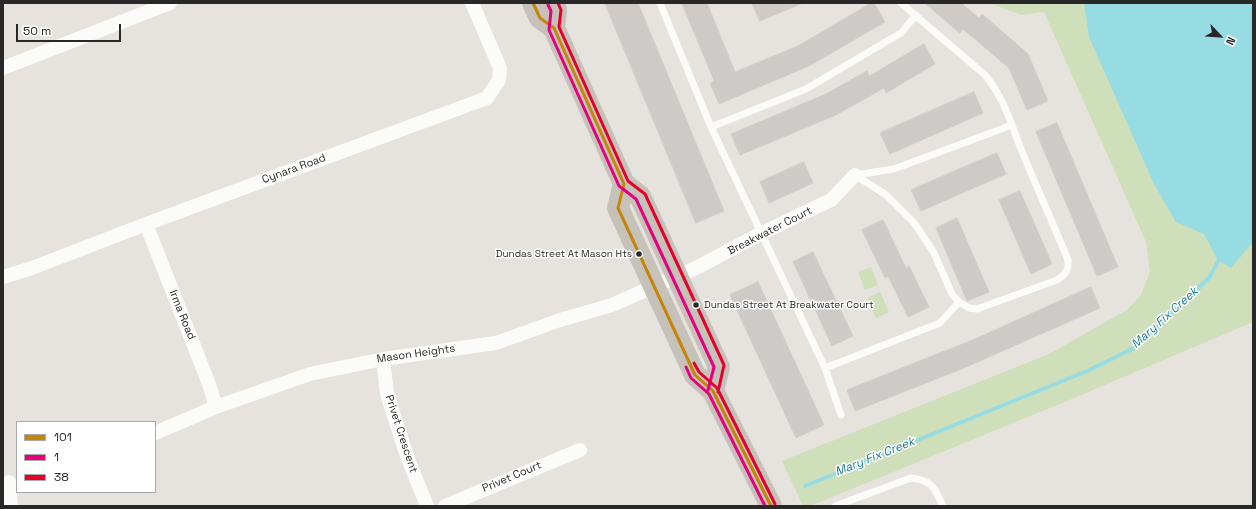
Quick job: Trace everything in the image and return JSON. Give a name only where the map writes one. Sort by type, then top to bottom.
[{"type":"main road","points":[[533,3],[540,18],[557,11],[624,184],[640,196],[720,367],[713,391]]},
{"type":"main road","points":[[624,184],[618,208],[654,287],[695,375],[713,391],[771,506]]},
{"type":"street","points":[[3,68],[170,3]]},
{"type":"street","name":"Cynara Road","points":[[3,277],[32,268],[146,224],[487,98],[499,80],[500,68],[472,3]]},
{"type":"street","name":"Breakwater Court","points":[[678,277],[727,253],[760,234],[831,200],[855,175]]},
{"type":"street","name":"Irma Road","points":[[146,224],[209,384],[216,407]]},
{"type":"street","name":"Mason Heights","points":[[156,433],[216,407],[310,374],[383,359],[496,343],[560,320],[612,305],[678,277]]},
{"type":"street","name":"Privet Crescent","points":[[383,359],[387,394],[408,459],[427,506]]},
{"type":"street","name":"Privet Court","points":[[445,506],[580,450]]},
{"type":"street","points":[[10,481],[11,506]]},
{"type":"lane","points":[[660,3],[712,128],[760,234],[825,368],[842,415]]},
{"type":"lane","points":[[855,175],[886,195],[916,224],[934,252],[952,294],[959,302],[969,308],[977,309],[1057,280],[1065,274],[1068,268],[1068,260],[1003,102],[985,75],[901,3]]},
{"type":"lane","points":[[712,128],[806,90],[901,32],[916,16]]},
{"type":"lane","points":[[855,175],[894,169],[1012,125]]},
{"type":"lane","points":[[825,368],[940,323],[959,302]]},
{"type":"lane","points":[[835,506],[911,478],[923,480],[933,485],[943,506]]},
{"type":"green space","points":[[989,3],[1253,3],[1253,322],[1067,401],[810,506],[803,506],[782,461],[1049,354],[1127,310],[1141,295],[1150,272],[1146,242],[1044,12],[1021,15]]},
{"type":"green space","points":[[871,267],[878,285],[865,290],[858,272]]},
{"type":"green space","points":[[880,292],[889,312],[876,318],[867,298]]},
{"type":"water","points":[[1084,3],[1253,3],[1253,242],[1231,268],[1218,260],[1204,234],[1176,222],[1154,184],[1089,37]]},
{"type":"building","points":[[605,3],[638,3],[724,211],[696,223]]},
{"type":"building","points":[[682,3],[707,3],[735,72],[798,46],[871,3],[874,3],[885,22],[809,66],[719,104],[710,83],[714,81]]},
{"type":"building","points":[[752,3],[803,3],[760,21]]},
{"type":"building","points":[[925,3],[961,3],[979,18],[982,14],[1028,54],[1048,101],[1027,110],[1009,68],[963,29],[960,33]]},
{"type":"building","points":[[924,44],[935,64],[886,93],[884,88],[836,115],[740,155],[731,134],[826,94],[867,71],[869,76]]},
{"type":"building","points":[[974,92],[983,113],[890,154],[880,133]]},
{"type":"building","points":[[1057,123],[1118,267],[1097,276],[1036,132]]},
{"type":"building","points":[[997,153],[1006,174],[921,211],[911,190]]},
{"type":"building","points":[[804,162],[813,183],[769,203],[760,182]]},
{"type":"building","points":[[1020,191],[1052,264],[1031,274],[999,200]]},
{"type":"building","points":[[957,218],[989,292],[967,301],[936,228]]},
{"type":"building","points":[[883,220],[906,268],[909,266],[929,307],[908,317],[888,276],[885,278],[862,230]]},
{"type":"building","points":[[813,252],[853,336],[832,346],[793,262]]},
{"type":"building","points":[[758,282],[824,425],[796,438],[730,295]]},
{"type":"building","points":[[1091,287],[1100,308],[964,368],[855,411],[847,390],[975,339]]},
{"type":"waterway","name":"Mary Fix Creek","points":[[805,486],[1087,371],[1136,347],[1209,278],[1221,256]]},
{"type":"transit line","name":"101","points":[[533,3],[540,18],[554,28],[624,184],[618,208],[695,375],[713,391],[771,506]]},
{"type":"transit line","name":"38","points":[[558,3],[561,10],[559,27],[628,181],[645,194],[724,365],[718,392]]},
{"type":"transit line","name":"1","points":[[548,5],[551,11],[549,30],[619,186],[636,199],[714,367],[708,390]]},
{"type":"transit line","name":"38","points":[[694,363],[699,372],[717,388],[775,504]]},
{"type":"transit line","name":"1","points":[[686,367],[691,378],[709,394],[765,506]]},
{"type":"place","name":"Dundas Street At Mason Hts","points":[[639,254]]},
{"type":"place","name":"Dundas Street At Breakwater Court","points":[[696,305]]}]
